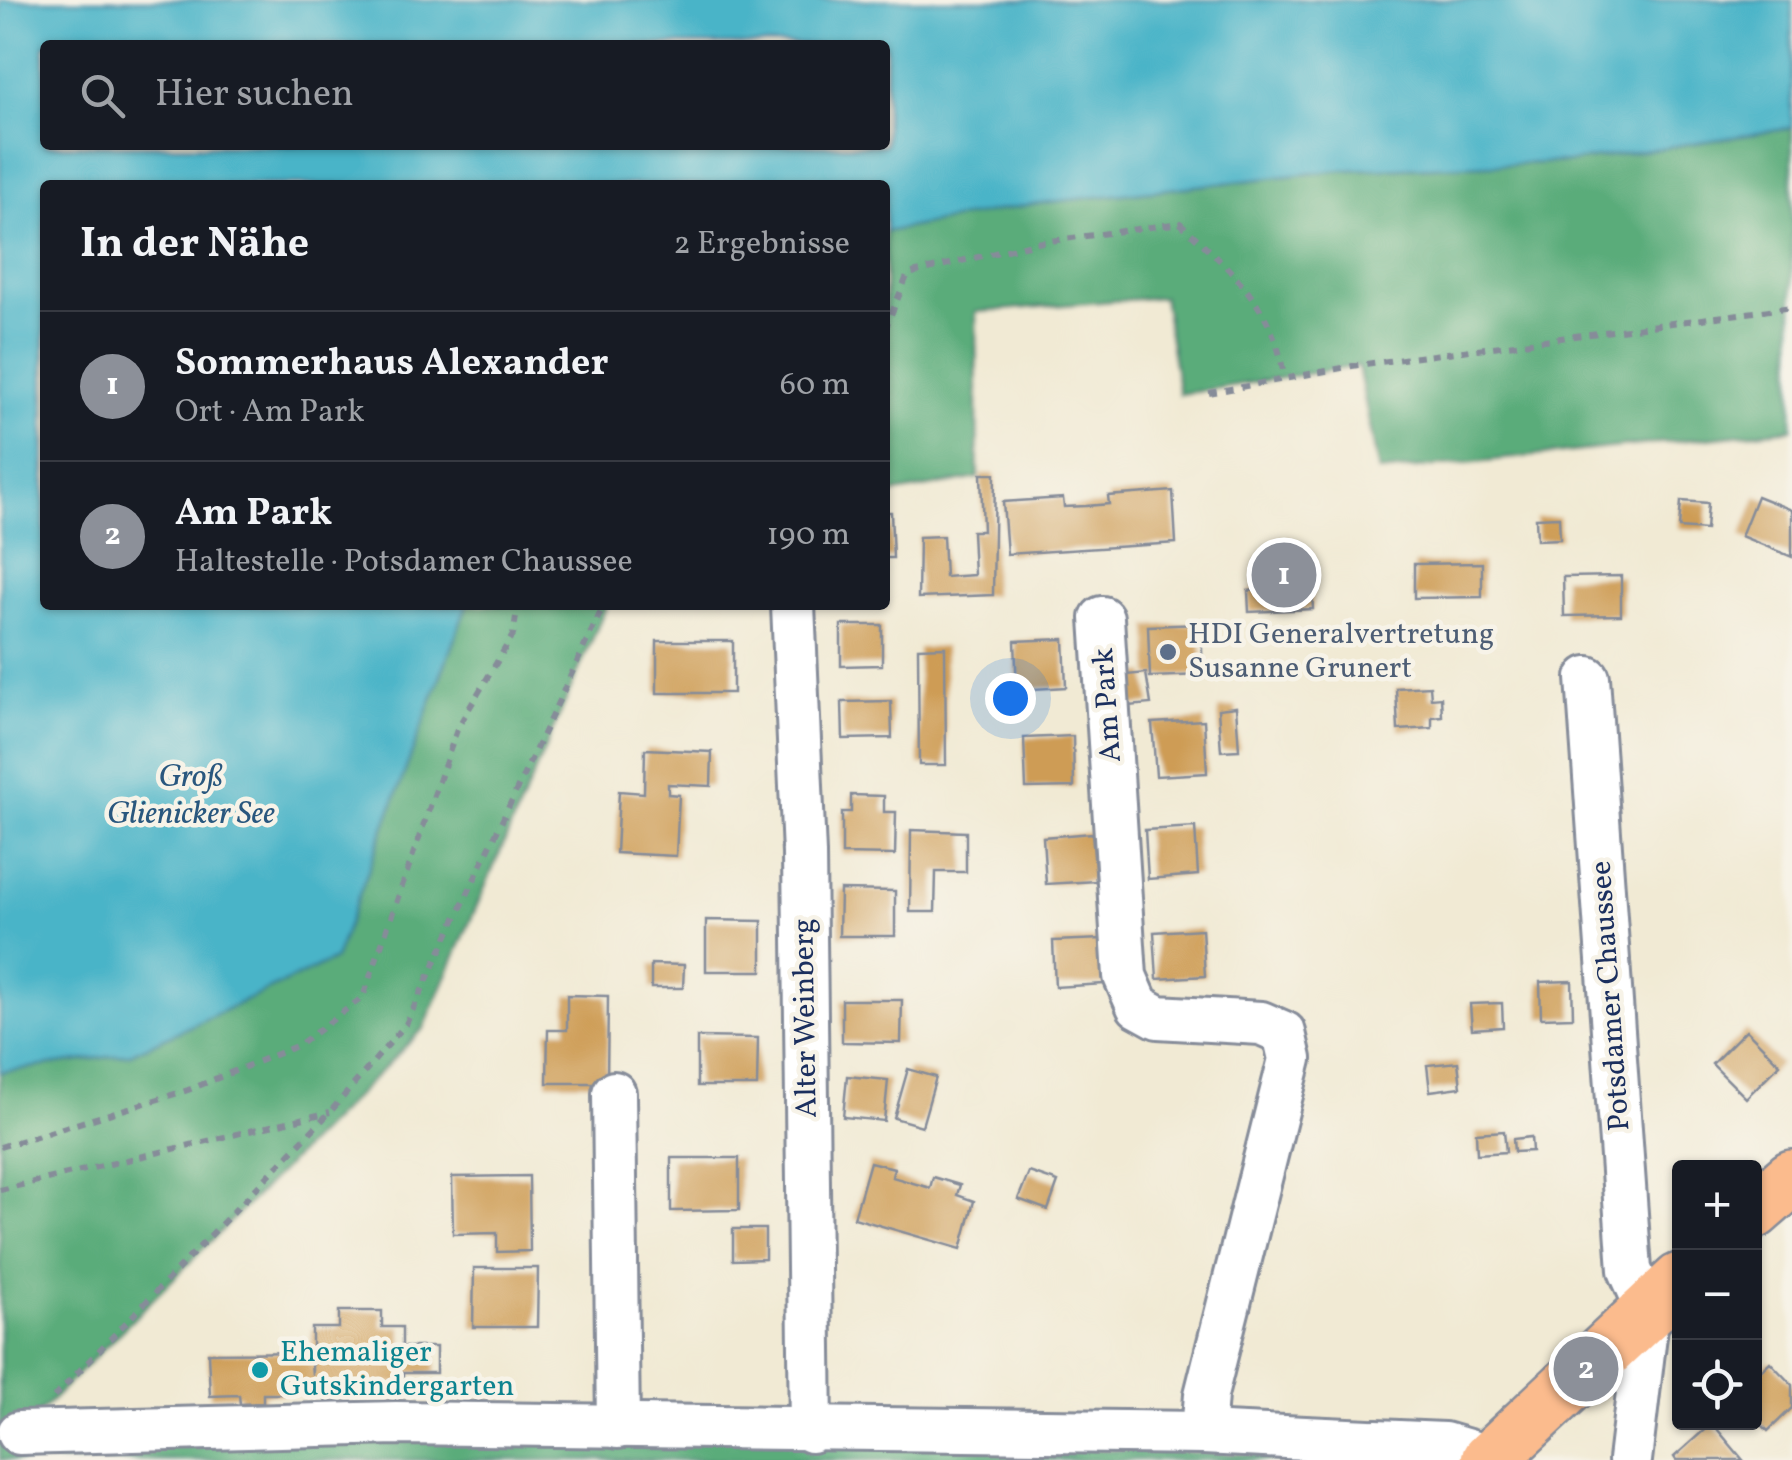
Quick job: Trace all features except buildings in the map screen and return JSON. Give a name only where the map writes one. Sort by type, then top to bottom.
[{"type":"main road","points":[[1494,1459],[1664,1296]]},
{"type":"street","name":"Alter Weinberg","points":[[793,610],[804,854],[811,1431]]},
{"type":"street","name":"Am Park","points":[[1102,618],[1125,976],[1138,1006],[1158,1017],[1261,1023],[1284,1033],[1290,1058],[1206,1395],[1203,1434]]},
{"type":"street","name":"Potsdamer Chaussee","points":[[1588,678],[1630,1270],[1664,1296]]},
{"type":"street","points":[[614,1092],[618,1428]]},
{"type":"street","points":[[1630,1460],[1664,1296]]},
{"type":"street","points":[[19,1432],[396,1423],[1203,1434],[1444,1444],[1494,1459]]},
{"type":"path","points":[[890,316],[908,274],[1036,243],[1180,223],[1240,278],[1280,342],[1284,378]]},
{"type":"path","points":[[1209,393],[1284,378],[1792,307]]},
{"type":"path","points":[[0,1147],[188,1090],[299,1044],[364,998],[458,726],[513,635],[517,610]]},
{"type":"path","points":[[19,1432],[330,1112],[406,1024],[602,610]]},
{"type":"path","points":[[0,1190],[330,1112]]},
{"type":"green space","points":[[1792,128],[1792,429],[1379,472],[1358,366],[1179,394],[1163,297],[976,312],[978,478],[890,494],[890,231],[1032,204],[1342,170],[1571,162]]},
{"type":"green space","points":[[465,610],[605,610],[424,1028],[21,1431],[337,1425],[1438,1460],[0,1460],[0,1072],[130,1054],[335,959]]},
{"type":"water","name":"Groß Glienicker See","points":[[0,0],[1792,0],[1792,128],[1571,162],[1342,170],[1032,204],[890,231],[890,180],[40,180],[40,610],[465,610],[335,959],[130,1054],[0,1072]]},
{"type":"place","name":"Sommerhaus Alexander","points":[[1284,575]]},
{"type":"place","name":"HDI Generalvertretung Susanne Grunert","points":[[1168,652]]},
{"type":"place","name":"Am Park","points":[[1586,1369]]},
{"type":"place","name":"Ehemaliger Gutskindergarten","points":[[260,1370]]}]
